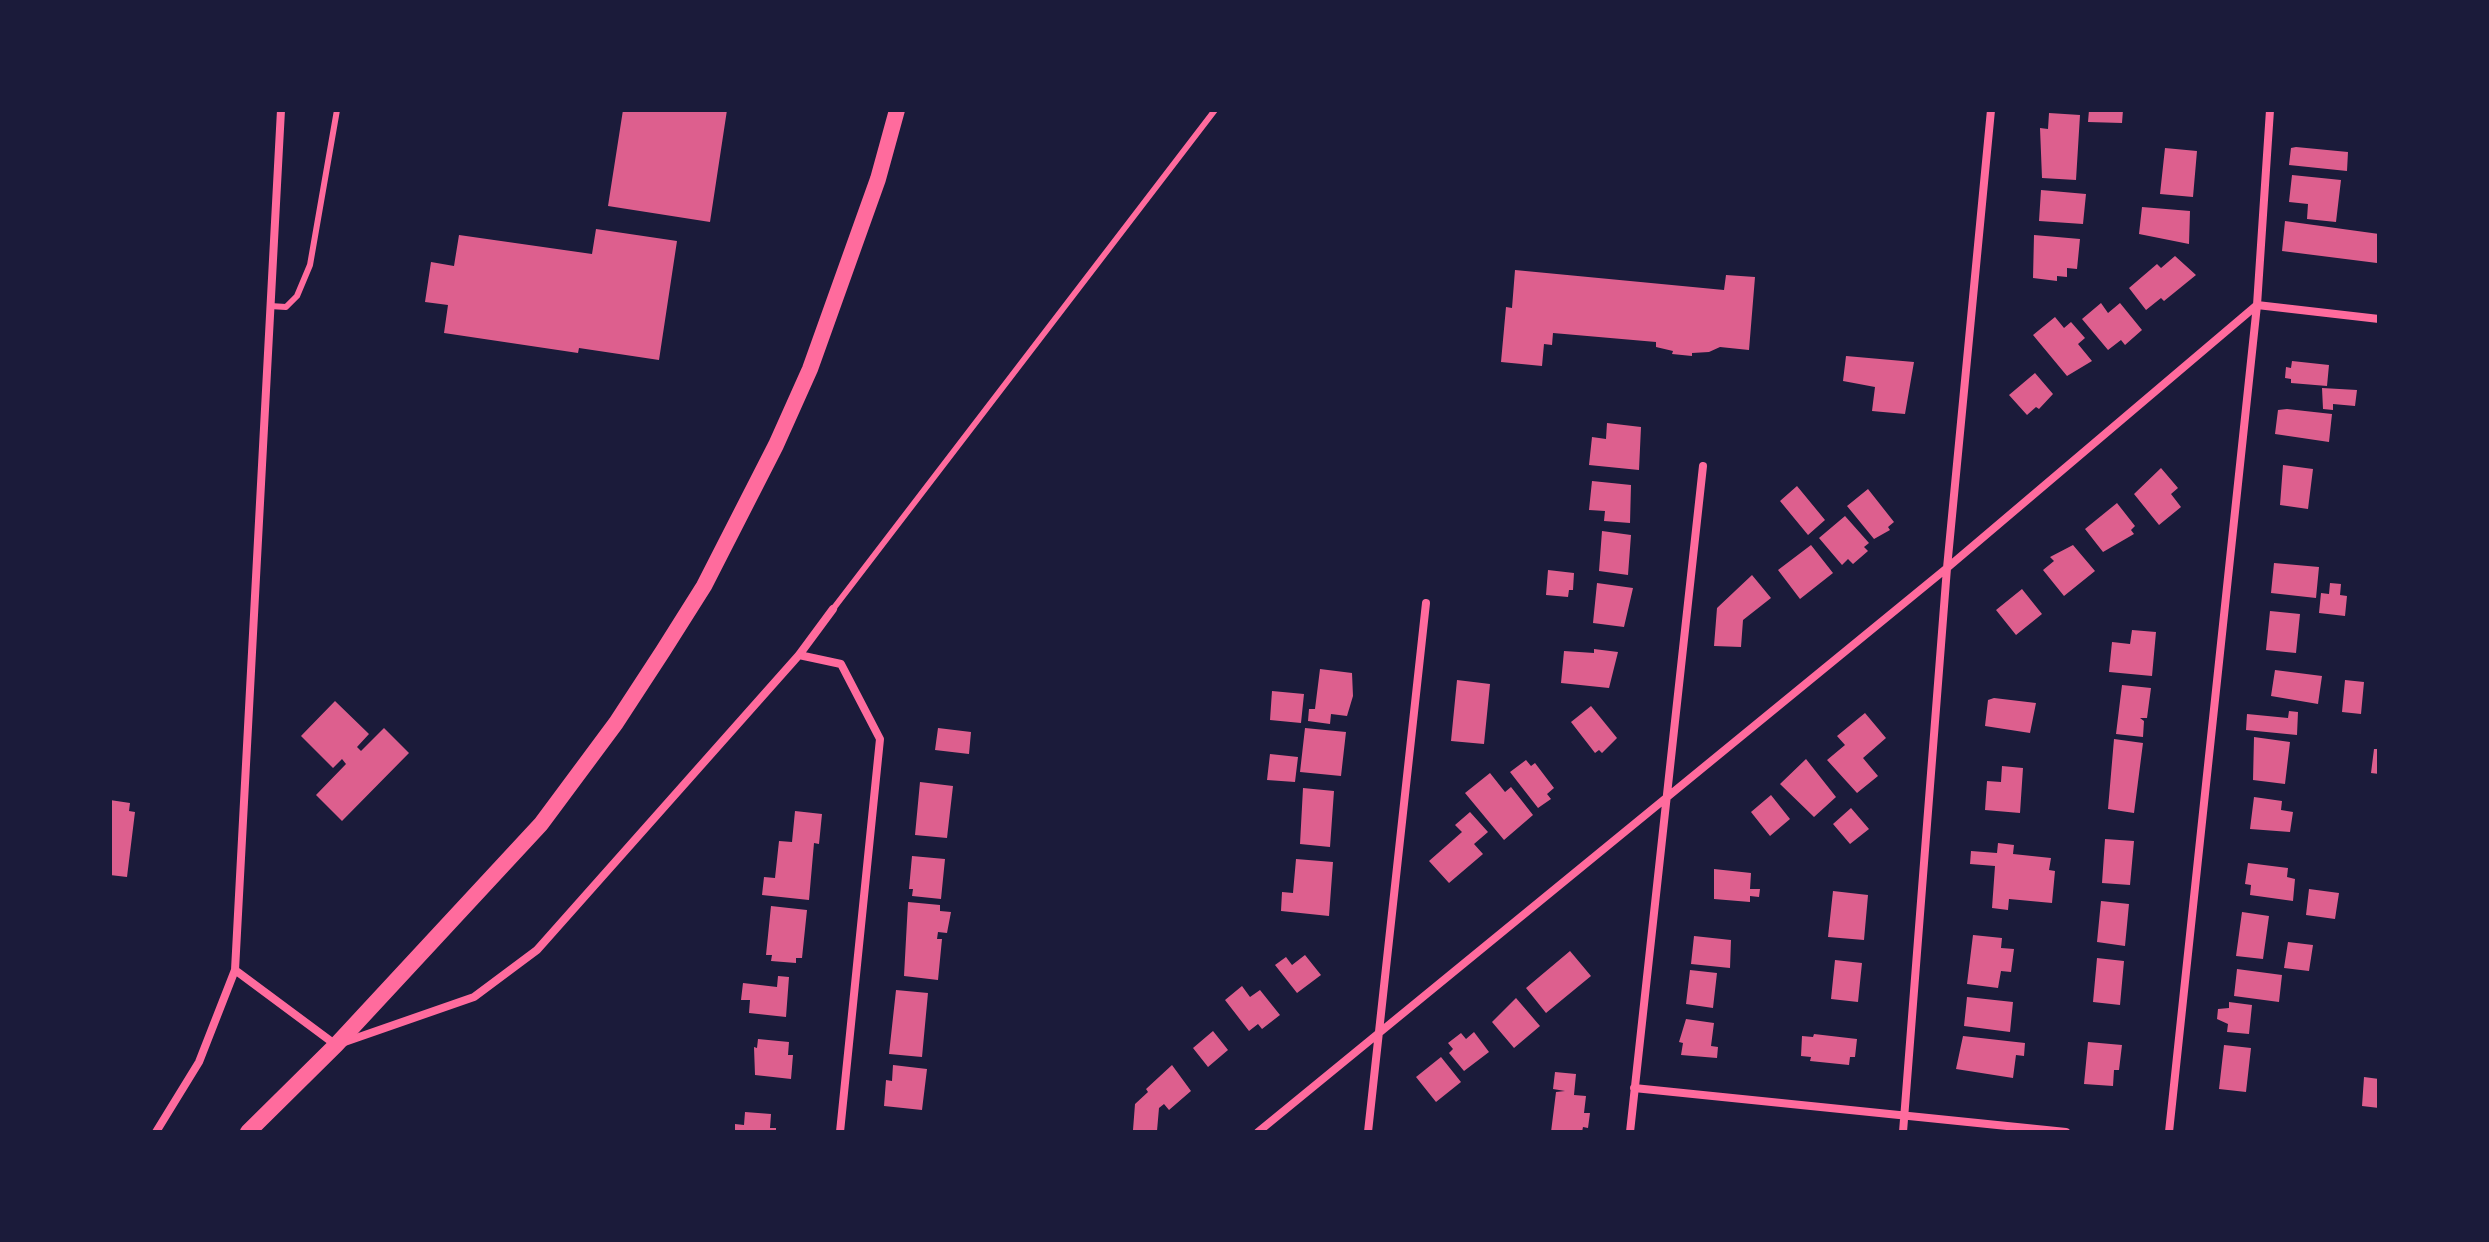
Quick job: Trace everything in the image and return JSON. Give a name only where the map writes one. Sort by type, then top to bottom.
[{"type":"main road","points":[[248,1132],[336,1045],[541,824],[616,723],[704,586],[810,369],[878,179],[897,110]]},
{"type":"street","points":[[156,1132],[199,1062],[235,970],[281,110]]},
{"type":"street","points":[[1903,1132],[1947,568],[1991,110]]},
{"type":"street","points":[[2169,1132],[2257,305],[2270,110]]},
{"type":"street","points":[[1258,1132],[1947,568],[2257,305],[2379,319]]},
{"type":"street","points":[[1630,1132],[1703,466]]},
{"type":"street","points":[[1368,1132],[1426,603]]},
{"type":"street","points":[[235,970],[336,1045],[474,997],[537,950],[799,655],[833,609]]},
{"type":"street","points":[[799,655],[841,664],[880,739],[840,1132]]},
{"type":"street","points":[[1634,1088],[2066,1132]]},
{"type":"lane","points":[[270,306],[286,307],[297,296],[310,265],[337,110]]},
{"type":"lane","points":[[833,609],[1215,110]]},
{"type":"building","points":[[623,110],[727,110],[710,222],[608,206]]},
{"type":"building","points":[[2089,110],[2123,110],[2122,123],[2088,122]]},
{"type":"building","points":[[2049,113],[2080,115],[2076,180],[2042,178],[2040,128],[2048,129]]},
{"type":"building","points":[[2165,148],[2197,151],[2193,197],[2160,194]]},
{"type":"building","points":[[2291,148],[2348,152],[2347,171],[2289,165]]},
{"type":"building","points":[[2292,175],[2341,180],[2336,222],[2307,219],[2308,204],[2289,202]]},
{"type":"building","points":[[2041,190],[2086,194],[2083,224],[2039,221]]},
{"type":"building","points":[[2142,207],[2190,211],[2189,244],[2139,234]]},
{"type":"building","points":[[2285,221],[2379,234],[2377,263],[2282,251]]},
{"type":"building","points":[[596,229],[677,241],[659,360],[579,348],[578,353],[444,333],[448,305],[425,302],[431,262],[454,266],[459,235],[592,254]]},
{"type":"building","points":[[2034,235],[2080,239],[2077,269],[2067,268],[2067,277],[2057,276],[2057,281],[2033,278]]},
{"type":"building","points":[[2175,256],[2196,275],[2164,301],[2161,298],[2146,310],[2129,288],[2157,264],[2161,268]]},
{"type":"building","points":[[1515,270],[1724,290],[1726,275],[1755,277],[1749,350],[1720,347],[1709,352],[1692,353],[1692,356],[1672,354],[1673,351],[1656,347],[1656,342],[1553,333],[1552,345],[1544,344],[1542,366],[1501,362],[1506,307],[1512,308]]},
{"type":"building","points":[[2101,303],[2108,313],[2120,303],[2142,330],[2125,345],[2121,340],[2108,350],[2082,319]]},
{"type":"building","points":[[2055,317],[2064,328],[2071,322],[2085,338],[2078,344],[2092,361],[2067,376],[2033,335]]},
{"type":"building","points":[[1846,356],[1914,362],[1905,414],[1872,411],[1875,387],[1843,381]]},
{"type":"building","points":[[2292,361],[2329,365],[2327,386],[2291,383],[2291,379],[2285,378],[2286,367],[2291,368]]},
{"type":"building","points":[[2035,373],[2053,394],[2039,409],[2036,407],[2027,415],[2009,395]]},
{"type":"building","points":[[2322,388],[2357,390],[2355,406],[2333,404],[2333,410],[2323,409]]},
{"type":"building","points":[[2278,410],[2332,414],[2329,442],[2275,434]]},
{"type":"building","points":[[1607,423],[1641,427],[1639,470],[1589,465],[1592,437],[1606,439]]},
{"type":"building","points":[[2283,465],[2313,469],[2308,509],[2280,505]]},
{"type":"building","points":[[2161,468],[2178,488],[2171,494],[2181,507],[2159,525],[2134,494]]},
{"type":"building","points":[[1592,481],[1631,485],[1630,523],[1604,521],[1605,511],[1589,510]]},
{"type":"building","points":[[1797,486],[1825,520],[1808,535],[1780,501]]},
{"type":"building","points":[[1868,489],[1894,522],[1888,527],[1890,530],[1874,539],[1847,506]]},
{"type":"building","points":[[2117,503],[2135,526],[2131,530],[2134,534],[2103,552],[2085,529]]},
{"type":"building","points":[[1845,516],[1869,543],[1864,547],[1868,551],[1853,564],[1848,559],[1842,565],[1819,538]]},
{"type":"building","points":[[1602,531],[1631,535],[1628,575],[1599,571]]},
{"type":"building","points":[[1811,545],[1833,573],[1800,599],[1778,570]]},
{"type":"building","points":[[2073,545],[2095,571],[2064,596],[2043,570],[2054,561],[2050,557]]},
{"type":"building","points":[[2274,563],[2319,567],[2316,598],[2271,593]]},
{"type":"building","points":[[1548,570],[1574,573],[1573,590],[1569,590],[1568,597],[1546,595]]},
{"type":"building","points":[[1752,575],[1771,598],[1743,620],[1741,647],[1714,646],[1717,608]]},
{"type":"building","points":[[1597,583],[1633,588],[1624,627],[1593,623]]},
{"type":"building","points":[[2330,583],[2341,584],[2340,595],[2347,596],[2345,616],[2319,613],[2321,593],[2329,594]]},
{"type":"building","points":[[2022,589],[2042,614],[2016,635],[1996,610]]},
{"type":"building","points":[[2270,611],[2300,614],[2296,653],[2266,650]]},
{"type":"building","points":[[2132,630],[2156,632],[2152,676],[2109,672],[2112,642],[2130,644]]},
{"type":"building","points":[[1594,649],[1618,652],[1609,688],[1561,683],[1564,651],[1594,653]]},
{"type":"building","points":[[1320,669],[1352,673],[1353,696],[1347,716],[1331,714],[1330,724],[1308,721],[1309,709],[1315,709]]},
{"type":"building","points":[[2275,670],[2322,676],[2318,704],[2271,696]]},
{"type":"building","points":[[1457,680],[1490,684],[1484,744],[1451,741]]},
{"type":"building","points":[[2345,680],[2364,682],[2361,714],[2342,712]]},
{"type":"building","points":[[2122,685],[2151,688],[2147,718],[2140,718],[2144,721],[2143,737],[2116,734]]},
{"type":"building","points":[[1272,691],[1304,694],[1301,723],[1270,720]]},
{"type":"building","points":[[1988,700],[2036,703],[2030,733],[1985,726]]},
{"type":"building","points":[[335,701],[369,734],[357,747],[361,751],[384,728],[409,753],[342,821],[316,795],[346,764],[342,759],[333,768],[301,736]]},
{"type":"building","points":[[1591,706],[1617,738],[1602,753],[1599,750],[1595,753],[1571,722]]},
{"type":"building","points":[[2289,711],[2298,712],[2297,735],[2246,730],[2247,714],[2288,718]]},
{"type":"building","points":[[1865,713],[1886,738],[1863,758],[1878,776],[1857,793],[1827,760],[1845,745],[1837,736]]},
{"type":"building","points":[[938,728],[971,732],[969,754],[935,750]]},
{"type":"building","points":[[1305,728],[1346,732],[1341,776],[1300,772]]},
{"type":"building","points":[[2254,737],[2290,742],[2285,784],[2253,780]]},
{"type":"building","points":[[2114,739],[2143,743],[2134,813],[2108,809]]},
{"type":"building","points":[[2374,749],[2379,749],[2379,774],[2371,773]]},
{"type":"building","points":[[1270,754],[1298,757],[1295,782],[1267,780]]},
{"type":"building","points":[[1806,759],[1836,797],[1814,817],[1780,784]]},
{"type":"building","points":[[1526,760],[1531,766],[1535,763],[1554,788],[1547,794],[1551,799],[1538,808],[1510,772]]},
{"type":"building","points":[[2002,766],[2023,768],[2020,813],[1985,810],[1987,781],[2001,782]]},
{"type":"building","points":[[1490,773],[1505,792],[1511,787],[1533,815],[1504,840],[1465,793]]},
{"type":"building","points":[[920,782],[953,786],[947,838],[915,835]]},
{"type":"building","points":[[1303,788],[1334,791],[1330,847],[1300,844]]},
{"type":"building","points":[[1771,795],[1790,819],[1770,836],[1751,812]]},
{"type":"building","points":[[2254,797],[2282,801],[2281,810],[2293,812],[2290,832],[2250,829]]},
{"type":"building","points":[[110,800],[130,803],[129,811],[135,812],[127,877],[110,875]]},
{"type":"building","points":[[1851,808],[1869,829],[1850,844],[1833,824]]},
{"type":"building","points":[[795,811],[822,814],[819,844],[814,843],[809,900],[762,895],[764,877],[775,878],[779,841],[792,842]]},
{"type":"building","points":[[1470,812],[1488,832],[1474,844],[1483,854],[1449,883],[1429,861],[1462,832],[1455,825]]},
{"type":"building","points":[[2105,839],[2134,841],[2130,885],[2102,883]]},
{"type":"building","points":[[1998,843],[2014,845],[2013,854],[2051,858],[2049,870],[2055,871],[2052,903],[2009,899],[2008,910],[1992,908],[1995,866],[1970,864],[1971,851],[1997,853]]},
{"type":"building","points":[[912,856],[945,859],[941,899],[912,896],[913,889],[909,889]]},
{"type":"building","points":[[1296,859],[1333,862],[1329,916],[1281,911],[1282,892],[1293,893]]},
{"type":"building","points":[[2248,863],[2288,868],[2287,877],[2295,879],[2293,901],[2250,895],[2251,885],[2245,884]]},
{"type":"building","points":[[1714,869],[1751,873],[1750,889],[1760,889],[1759,897],[1750,896],[1750,902],[1714,899]]},
{"type":"building","points":[[2309,889],[2339,893],[2335,919],[2306,915]]},
{"type":"building","points":[[1833,891],[1868,895],[1864,940],[1828,937]]},
{"type":"building","points":[[2101,901],[2129,904],[2125,946],[2097,942]]},
{"type":"building","points":[[908,902],[940,905],[940,911],[951,912],[947,933],[938,932],[937,939],[942,939],[938,980],[904,976]]},
{"type":"building","points":[[771,906],[807,910],[802,958],[796,958],[796,963],[771,961],[772,955],[766,955]]},
{"type":"building","points":[[2242,912],[2269,916],[2263,959],[2236,956]]},
{"type":"building","points":[[1973,935],[2002,938],[2001,948],[2014,949],[2011,972],[2001,971],[1998,988],[1967,984]]},
{"type":"building","points":[[1694,936],[1731,940],[1730,968],[1691,964]]},
{"type":"building","points":[[2288,942],[2313,945],[2309,971],[2284,968]]},
{"type":"building","points":[[1570,951],[1591,976],[1546,1013],[1526,988]]},
{"type":"building","points":[[1305,955],[1321,975],[1297,993],[1275,965],[1286,957],[1292,965]]},
{"type":"building","points":[[2097,958],[2124,961],[2120,1005],[2093,1002]]},
{"type":"building","points":[[1835,960],[1862,963],[1858,1002],[1831,999]]},
{"type":"building","points":[[2237,969],[2282,975],[2279,1002],[2234,996]]},
{"type":"building","points":[[1690,970],[1717,973],[1713,1008],[1686,1004]]},
{"type":"building","points":[[778,976],[789,977],[786,1017],[749,1013],[750,1000],[741,1000],[743,983],[777,987]]},
{"type":"building","points":[[1242,986],[1250,997],[1260,990],[1280,1015],[1262,1029],[1258,1024],[1249,1031],[1225,1000]]},
{"type":"building","points":[[896,990],[928,993],[922,1057],[889,1054]]},
{"type":"building","points":[[1967,997],[2013,1002],[2010,1032],[1964,1026]]},
{"type":"building","points":[[1516,998],[1540,1026],[1514,1048],[1492,1022]]},
{"type":"building","points":[[2229,1002],[2252,1005],[2249,1034],[2227,1032],[2228,1024],[2217,1019],[2218,1009],[2229,1008]]},
{"type":"building","points":[[1686,1019],[1714,1023],[1711,1046],[1718,1047],[1717,1058],[1681,1055],[1683,1043],[1679,1042]]},
{"type":"building","points":[[1213,1031],[1228,1050],[1208,1067],[1193,1048]]},
{"type":"building","points":[[1474,1032],[1489,1052],[1464,1071],[1449,1053],[1453,1049],[1448,1043],[1461,1033],[1466,1039]]},
{"type":"building","points":[[1814,1034],[1857,1039],[1855,1057],[1850,1057],[1849,1065],[1810,1061],[1811,1057],[1801,1056],[1802,1036],[1813,1037]]},
{"type":"building","points":[[1963,1036],[2025,1043],[2024,1056],[2016,1055],[2013,1078],[1956,1069]]},
{"type":"building","points":[[758,1039],[789,1042],[788,1055],[793,1055],[791,1079],[755,1075],[754,1047],[757,1048]]},
{"type":"building","points":[[2088,1042],[2122,1045],[2119,1070],[2114,1070],[2113,1086],[2084,1084]]},
{"type":"building","points":[[2224,1045],[2251,1048],[2246,1092],[2219,1089]]},
{"type":"building","points":[[1441,1057],[1461,1082],[1436,1102],[1416,1077]]},
{"type":"building","points":[[893,1065],[927,1069],[922,1110],[884,1106],[886,1080],[892,1081]]},
{"type":"building","points":[[1172,1065],[1191,1091],[1169,1110],[1164,1104],[1159,1108],[1157,1131],[1133,1130],[1135,1104]]},
{"type":"building","points":[[1555,1072],[1576,1074],[1574,1095],[1586,1096],[1584,1113],[1590,1113],[1588,1128],[1583,1127],[1582,1132],[1551,1132],[1556,1092],[1565,1091],[1553,1089]]},
{"type":"building","points":[[2364,1077],[2379,1079],[2379,1108],[2362,1106]]},
{"type":"building","points":[[745,1112],[771,1114],[770,1128],[776,1128],[776,1132],[735,1132],[735,1124],[744,1125]]}]
